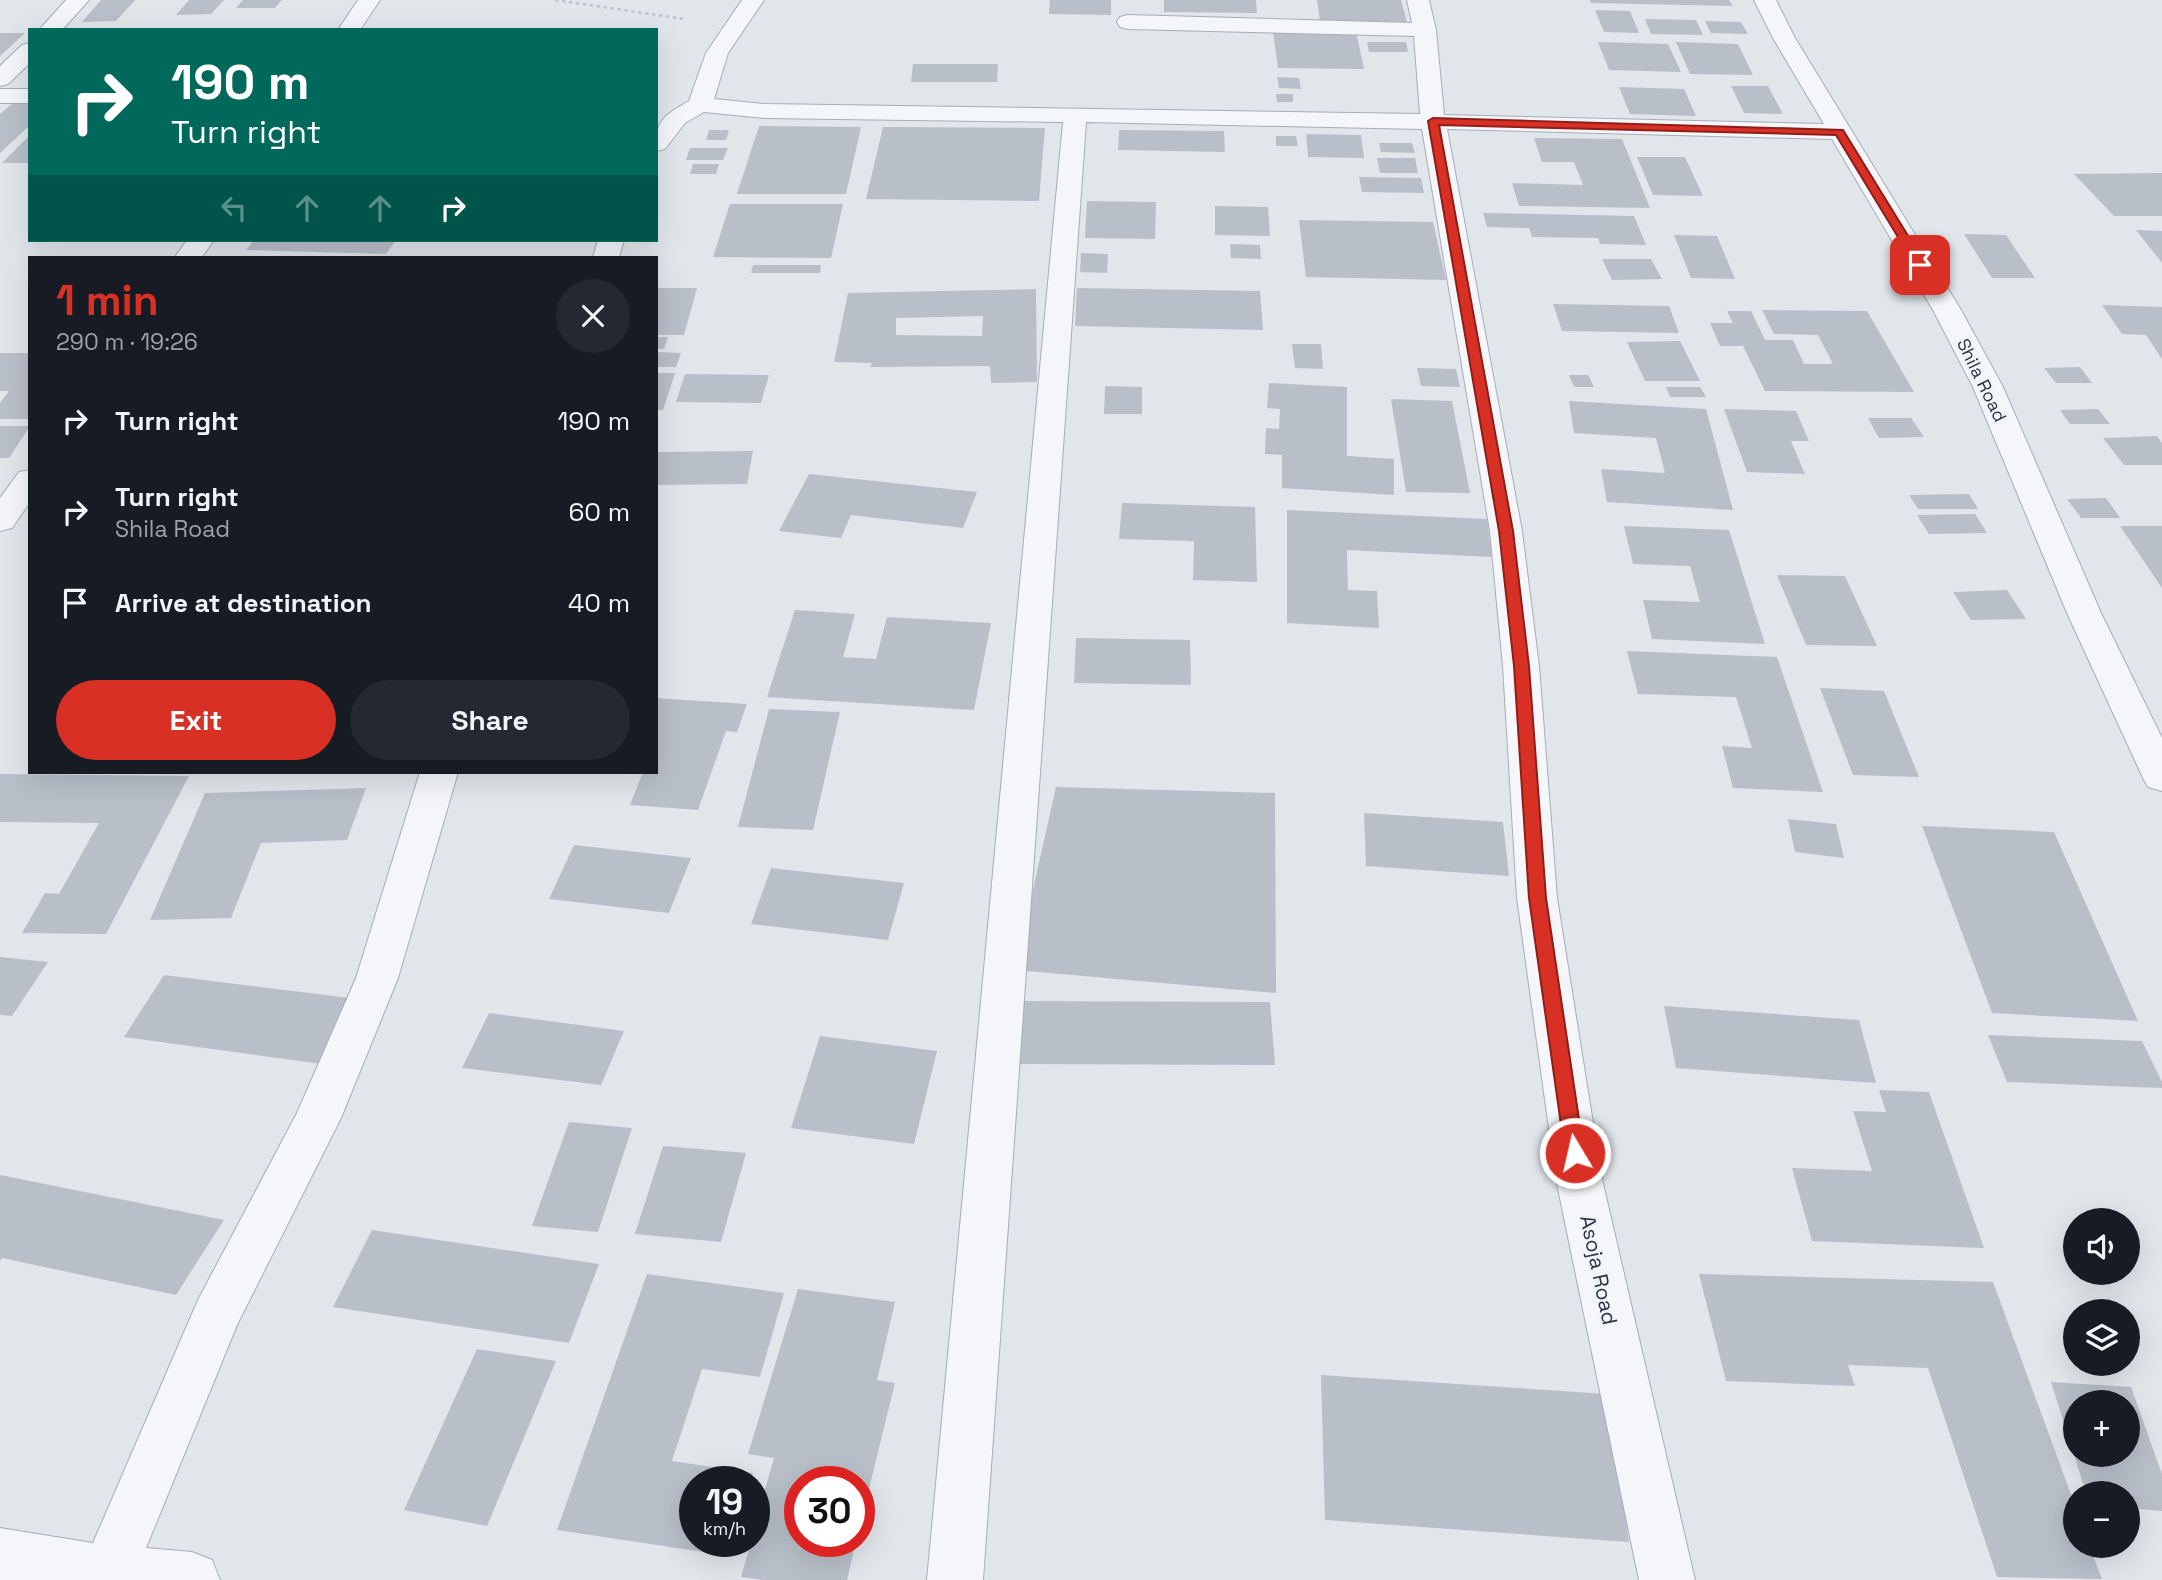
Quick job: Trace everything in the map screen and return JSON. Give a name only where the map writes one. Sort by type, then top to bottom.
[{"type":"street","points":[[52,28],[78,0]]},
{"type":"street","points":[[350,28],[369,0]]},
{"type":"street","points":[[700,105],[717,53],[753,0]]},
{"type":"street","name":"Shila Road","points":[[1765,0],[1784,37],[1947,310],[1988,387],[2084,613],[2162,778]]},
{"type":"street","points":[[1128,22],[1421,15]]},
{"type":"street","name":"Asoja Road","points":[[1421,15],[1433,121],[1506,531],[1521,666],[1537,898],[1578,1179],[1667,1580]]},
{"type":"street","points":[[0,79],[28,52]]},
{"type":"street","points":[[0,96],[28,96]]},
{"type":"street","points":[[658,138],[666,116],[700,105],[765,111],[1433,121],[1840,132]]},
{"type":"street","points":[[955,1580],[1076,116]]},
{"type":"street","points":[[189,256],[199,242]]},
{"type":"street","points":[[0,521],[28,482]]},
{"type":"street","points":[[108,1573],[216,1316],[318,1118],[377,978],[438,774]]},
{"type":"street","points":[[0,1556],[108,1573],[192,1580]]},
{"type":"path","points":[[555,0],[611,6],[733,27]]},
{"type":"building","points":[[101,0],[135,0],[116,21],[82,22]]},
{"type":"building","points":[[189,0],[224,0],[211,14],[176,15]]},
{"type":"building","points":[[243,0],[282,0],[275,8],[236,8]]},
{"type":"building","points":[[1050,0],[1111,0],[1111,15],[1049,14]]},
{"type":"building","points":[[1164,0],[1256,0],[1257,13],[1164,12]]},
{"type":"building","points":[[1317,0],[1401,0],[1407,22],[1320,21]]},
{"type":"building","points":[[1590,0],[1729,0],[1733,6],[1591,3]]},
{"type":"building","points":[[1595,10],[1630,11],[1639,33],[1604,32]]},
{"type":"building","points":[[1645,19],[1696,20],[1703,35],[1651,34]]},
{"type":"building","points":[[1705,21],[1741,22],[1748,34],[1711,33]]},
{"type":"building","points":[[1273,31],[1356,32],[1364,69],[1278,68]]},
{"type":"building","points":[[0,33],[25,33],[0,56]]},
{"type":"building","points":[[1367,42],[1406,42],[1408,52],[1369,52]]},
{"type":"building","points":[[1598,42],[1668,44],[1681,72],[1609,70]]},
{"type":"building","points":[[1676,42],[1738,44],[1753,75],[1690,74]]},
{"type":"building","points":[[913,64],[998,64],[997,82],[911,82]]},
{"type":"building","points":[[1277,77],[1299,78],[1301,89],[1279,88]]},
{"type":"building","points":[[1731,86],[1768,86],[1783,114],[1744,113]]},
{"type":"building","points":[[1619,87],[1684,89],[1696,116],[1630,114]]},
{"type":"building","points":[[1276,94],[1293,94],[1293,102],[1277,102]]},
{"type":"building","points":[[13,103],[28,103],[28,127],[0,153],[0,114]]},
{"type":"building","points":[[759,126],[861,127],[846,194],[737,194]]},
{"type":"building","points":[[883,127],[1045,128],[1039,201],[866,199]]},
{"type":"building","points":[[709,130],[729,130],[726,140],[706,140]]},
{"type":"building","points":[[1119,130],[1224,131],[1225,152],[1118,150]]},
{"type":"building","points":[[1306,134],[1361,135],[1364,158],[1308,157]]},
{"type":"building","points":[[1276,136],[1296,136],[1298,146],[1276,146]]},
{"type":"building","points":[[28,137],[28,163],[2,163]]},
{"type":"building","points":[[1534,138],[1622,139],[1650,208],[1519,206],[1512,183],[1583,185],[1574,162],[1542,162]]},
{"type":"building","points":[[1379,143],[1412,143],[1415,153],[1381,152]]},
{"type":"building","points":[[690,148],[728,148],[723,160],[686,160]]},
{"type":"building","points":[[1637,157],[1685,157],[1703,196],[1653,195]]},
{"type":"building","points":[[1377,158],[1415,158],[1418,173],[1380,173]]},
{"type":"building","points":[[693,164],[719,164],[716,174],[690,174]]},
{"type":"building","points":[[2162,173],[2162,216],[2114,216],[2074,174]]},
{"type":"building","points":[[1359,177],[1421,178],[1424,193],[1362,192]]},
{"type":"building","points":[[1087,201],[1156,202],[1155,239],[1085,238]]},
{"type":"building","points":[[730,204],[843,204],[831,258],[713,257]]},
{"type":"building","points":[[1215,206],[1268,207],[1270,236],[1215,235]]},
{"type":"building","points":[[1483,213],[1634,216],[1646,245],[1600,244],[1598,238],[1532,237],[1529,228],[1487,227]]},
{"type":"building","points":[[1299,220],[1433,222],[1446,280],[1306,277]]},
{"type":"building","points":[[2136,230],[2162,231],[2162,263]]},
{"type":"building","points":[[1964,234],[2006,235],[2035,278],[1992,278]]},
{"type":"building","points":[[1674,235],[1717,236],[1735,279],[1691,278]]},
{"type":"building","points":[[252,242],[395,242],[386,254],[246,250]]},
{"type":"building","points":[[1230,244],[1260,245],[1261,259],[1231,258]]},
{"type":"building","points":[[1081,253],[1108,254],[1107,273],[1080,272]]},
{"type":"building","points":[[1602,259],[1651,259],[1662,279],[1612,280]]},
{"type":"building","points":[[753,265],[821,265],[820,273],[751,273]]},
{"type":"building","points":[[658,288],[697,288],[684,335],[658,335]]},
{"type":"building","points":[[1077,288],[1260,291],[1263,330],[1075,326]]},
{"type":"building","points":[[1036,289],[1037,382],[991,383],[990,366],[870,367],[872,363],[834,362],[848,293]],"holes":[[[983,316],[982,336],[896,335],[896,318]]]},
{"type":"building","points":[[1553,304],[1669,306],[1679,333],[1562,331]]},
{"type":"building","points":[[2102,305],[2162,307],[2162,359],[2146,335],[2122,334]]},
{"type":"building","points":[[1762,310],[1867,311],[1914,392],[1765,391],[1743,346],[1720,346],[1710,323],[1733,323],[1727,311],[1751,311],[1765,340],[1793,340],[1804,364],[1833,364],[1818,335],[1774,334]]},
{"type":"building","points":[[658,337],[668,337],[664,349],[658,349]]},
{"type":"building","points":[[1680,341],[1700,381],[1645,381],[1627,342]]},
{"type":"building","points":[[1292,344],[1321,344],[1323,369],[1295,368]]},
{"type":"building","points":[[658,352],[681,353],[676,367],[658,367]]},
{"type":"building","points":[[0,353],[28,353],[28,419],[0,419],[0,403],[9,391],[0,391]]},
{"type":"building","points":[[2080,367],[2092,383],[2056,383],[2044,368]]},
{"type":"building","points":[[1417,368],[1456,369],[1460,387],[1421,386]]},
{"type":"building","points":[[658,373],[675,373],[663,410],[658,410]]},
{"type":"building","points":[[685,374],[769,375],[761,403],[676,402]]},
{"type":"building","points":[[1569,375],[1588,375],[1594,387],[1574,387]]},
{"type":"building","points":[[1269,383],[1347,387],[1347,456],[1394,459],[1394,495],[1282,488],[1282,455],[1265,454],[1266,428],[1279,429],[1280,409],[1267,408]]},
{"type":"building","points":[[1105,386],[1142,387],[1142,414],[1104,414]]},
{"type":"building","points":[[1666,387],[1700,387],[1706,397],[1670,397]]},
{"type":"building","points":[[1391,399],[1452,401],[1470,493],[1406,492]]},
{"type":"building","points":[[1569,401],[1706,409],[1733,510],[1607,502],[1601,469],[1665,473],[1656,438],[1574,433]]},
{"type":"building","points":[[1724,409],[1796,411],[1809,441],[1791,441],[1805,474],[1747,472]]},
{"type":"building","points":[[2098,409],[2110,424],[2070,424],[2060,410]]},
{"type":"building","points":[[1868,418],[1911,418],[1924,437],[1879,438]]},
{"type":"building","points":[[0,426],[28,426],[9,458],[0,458]]},
{"type":"building","points":[[2157,436],[2162,443],[2162,465],[2124,465],[2103,438]]},
{"type":"building","points":[[753,451],[747,484],[658,485],[658,452]]},
{"type":"building","points":[[809,474],[977,492],[963,528],[851,515],[841,538],[779,531]]},
{"type":"building","points":[[1969,494],[1978,509],[1918,509],[1909,495]]},
{"type":"building","points":[[2106,498],[2120,518],[2081,518],[2067,499]]},
{"type":"building","points":[[1122,503],[1255,507],[1257,582],[1193,580],[1194,541],[1119,539]]},
{"type":"building","points":[[1287,510],[1487,519],[1492,557],[1347,550],[1348,590],[1377,591],[1379,628],[1287,623]]},
{"type":"building","points":[[1975,514],[1987,533],[1929,534],[1917,515]]},
{"type":"building","points":[[1624,526],[1729,530],[1765,644],[1652,639],[1643,600],[1700,602],[1690,566],[1633,564]]},
{"type":"building","points":[[2120,526],[2162,526],[2162,588]]},
{"type":"building","points":[[1777,575],[1845,576],[1877,646],[1806,645]]},
{"type":"building","points":[[2007,590],[2026,619],[1971,620],[1953,592]]},
{"type":"building","points":[[795,610],[855,614],[843,657],[876,659],[887,617],[991,623],[974,710],[767,697]]},
{"type":"building","points":[[1076,638],[1190,640],[1191,685],[1074,683]]},
{"type":"building","points":[[1627,651],[1777,657],[1823,792],[1733,788],[1722,746],[1752,748],[1736,697],[1638,694]]},
{"type":"building","points":[[1820,688],[1884,691],[1919,777],[1853,775]]},
{"type":"building","points":[[658,698],[747,704],[737,732],[726,731],[698,810],[630,805],[642,774],[658,774]]},
{"type":"building","points":[[769,709],[840,712],[813,830],[738,827]]},
{"type":"building","points":[[0,774],[189,776],[106,934],[22,933],[45,893],[59,894],[99,823],[0,822]]},
{"type":"building","points":[[1056,787],[1275,793],[1276,993],[1015,970]]},
{"type":"building","points":[[366,788],[347,840],[261,843],[231,918],[150,920],[205,793]]},
{"type":"building","points":[[1364,813],[1503,822],[1509,876],[1366,866]]},
{"type":"building","points":[[1788,819],[1836,824],[1844,858],[1795,852]]},
{"type":"building","points":[[1922,826],[2054,832],[2138,1021],[1992,1013]]},
{"type":"building","points":[[574,845],[691,858],[669,913],[549,899]]},
{"type":"building","points":[[771,868],[904,883],[888,940],[751,924]]},
{"type":"building","points":[[0,957],[48,962],[12,1016],[0,1015]]},
{"type":"building","points":[[164,975],[358,999],[322,1064],[124,1037]]},
{"type":"building","points":[[1008,1001],[1270,1002],[1275,1065],[1006,1064]]},
{"type":"building","points":[[1664,1006],[1859,1020],[1876,1083],[1676,1068]]},
{"type":"building","points":[[489,1013],[624,1031],[601,1085],[462,1068]]},
{"type":"building","points":[[1988,1035],[2142,1041],[2162,1082],[2162,1088],[2007,1082]]},
{"type":"building","points":[[820,1036],[937,1051],[914,1144],[791,1128]]},
{"type":"building","points":[[1879,1090],[1929,1092],[1984,1248],[1812,1241],[1792,1168],[1872,1171],[1853,1111],[1886,1112]]},
{"type":"building","points":[[569,1122],[632,1128],[598,1232],[532,1226]]},
{"type":"building","points":[[663,1146],[746,1153],[721,1242],[635,1234]]},
{"type":"building","points":[[0,1175],[224,1220],[176,1295],[2,1258],[0,1261]]},
{"type":"building","points":[[372,1230],[599,1264],[569,1343],[333,1307]]},
{"type":"building","points":[[647,1274],[784,1293],[760,1377],[702,1369],[672,1461],[706,1466],[679,1466],[679,1548],[557,1530]]},
{"type":"building","points":[[1699,1274],[1993,1282],[2066,1481],[2063,1481],[2063,1558],[2094,1558],[2102,1579],[1997,1577],[1928,1368],[1848,1365],[1855,1386],[1726,1381]]},
{"type":"building","points":[[798,1289],[895,1302],[877,1380],[895,1383],[875,1466],[784,1466],[784,1557],[852,1557],[847,1580],[763,1580],[741,1577],[747,1557],[770,1557],[770,1472],[774,1458],[748,1454]]},
{"type":"building","points":[[477,1349],[556,1361],[487,1526],[404,1510]]},
{"type":"building","points":[[1321,1375],[1607,1394],[1629,1542],[1325,1520]]},
{"type":"building","points":[[2051,1382],[2131,1387],[2132,1390],[2063,1390],[2063,1420]]},
{"type":"building","points":[[2140,1412],[2162,1474],[2162,1511],[2140,1509],[2140,1481],[2082,1481],[2078,1467],[2140,1467]]},
{"type":"route","points":[[1575,1153],[1537,898],[1521,666],[1506,531],[1433,121],[1840,132],[1920,265]]}]
